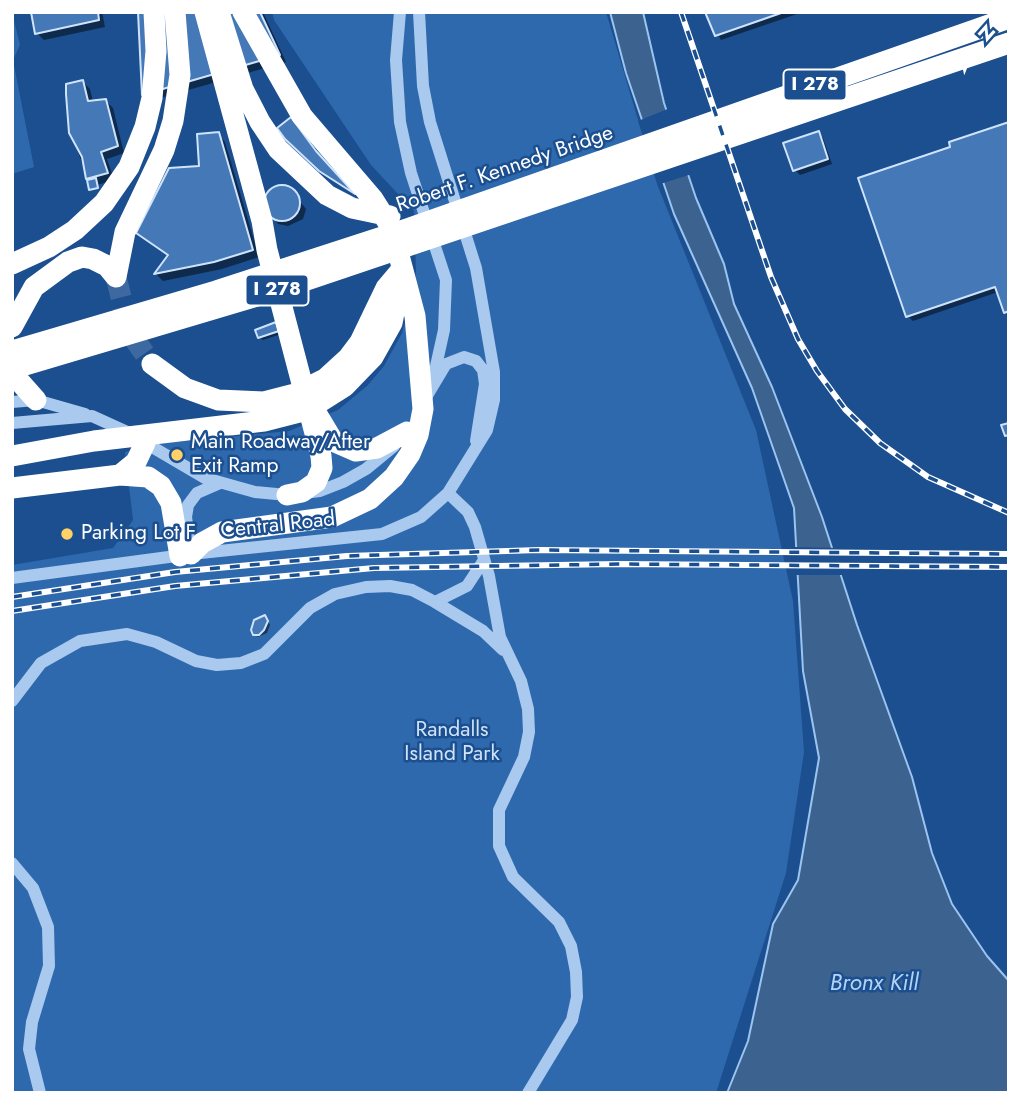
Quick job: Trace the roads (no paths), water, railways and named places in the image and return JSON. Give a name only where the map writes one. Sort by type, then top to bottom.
[{"type":"highway","points":[[143,12],[152,98]]},
{"type":"highway","points":[[12,264],[64,239],[104,203],[129,167],[145,127],[152,98],[156,51],[154,12]]},
{"type":"highway","points":[[12,327],[22,303],[41,280],[68,262],[88,257],[107,266],[116,277],[125,232],[163,150],[173,121],[180,67],[175,12]]},
{"type":"highway","points":[[193,12],[228,119]]},
{"type":"highway","points":[[205,12],[255,225],[267,250],[307,395],[322,468],[312,485],[286,495]]},
{"type":"highway","points":[[219,12],[243,89],[278,149],[301,174],[327,195],[352,208],[379,215],[422,212],[680,125],[737,112]]},
{"type":"highway","points":[[12,488],[120,475],[148,477],[165,490],[185,555],[216,534],[342,513],[379,492],[400,469],[418,435],[423,409],[422,372],[397,241],[388,219],[302,116],[243,12]]},
{"type":"highway","name":"Robert F. Kennedy Bridge","points":[[12,351],[253,280],[671,139],[737,112],[1009,18]]},
{"type":"highway","name":"Robert F. Kennedy Bridge","points":[[12,371],[234,304],[1009,43]]},
{"type":"highway","points":[[152,364],[185,388],[218,400],[264,402],[306,390],[333,373],[354,351],[386,288],[412,260],[539,203]]},
{"type":"highway","points":[[12,456],[94,441],[264,421],[307,410],[334,394],[365,368],[387,334],[405,291]]},
{"type":"highway","points":[[12,371],[36,400]]},
{"type":"highway","points":[[307,395],[326,433],[344,448],[361,452],[372,450],[407,432]]},
{"type":"highway","points":[[120,475],[136,462],[145,443]]},
{"type":"street","points":[[400,12],[397,88],[405,146],[446,280],[444,330],[428,392]]},
{"type":"street","name":"Central Road","points":[[12,578],[185,555],[382,534],[421,517],[449,493],[487,430],[494,400],[491,343],[476,268],[430,122],[423,86],[419,12]]},
{"type":"street","points":[[397,88],[423,86]]},
{"type":"street","points":[[428,392],[442,368],[452,360],[464,357],[480,365],[485,377],[485,393],[473,455]]},
{"type":"street","name":"Central Road","points":[[12,402],[36,400],[92,416],[145,443],[191,472],[220,484],[286,495],[320,491],[354,476],[384,455],[407,432],[428,392]]},
{"type":"street","points":[[12,422],[92,416]]},
{"type":"street","points":[[185,555],[188,505],[197,493],[220,484]]},
{"type":"street","points":[[449,493],[471,519],[484,560],[504,650],[525,695],[529,732],[524,757],[499,810],[499,846],[513,877],[551,913],[565,933],[578,982],[575,1009],[567,1032],[528,1093]]},
{"type":"street","points":[[435,602],[467,586],[484,560]]},
{"type":"street","points":[[12,701],[33,671],[50,656],[92,638],[116,634],[141,637],[196,662],[229,666],[264,654],[310,608],[335,594],[366,587],[390,586],[412,590],[483,631],[504,650]]},
{"type":"street","points":[[12,863],[33,888],[48,927],[48,966],[32,1022],[29,1049],[40,1093]]},
{"type":"water","name":"Bronx Kill","points":[[610,12],[643,12],[664,103],[696,198],[724,264],[734,304],[772,387],[822,517],[857,625],[912,777],[932,853],[952,904],[987,956],[1009,981],[1009,1093],[727,1093],[748,1041],[773,924],[798,880],[819,758],[803,671],[794,508],[752,388],[674,214],[626,73]]},
{"type":"tunnel","points":[[116,277],[130,333],[152,364]]},
{"type":"railway","points":[[681,12],[771,277],[798,339],[817,371],[845,409],[880,443],[928,477],[1009,513]]},
{"type":"railway","points":[[12,597],[175,572],[347,556],[539,550],[1009,554]]},
{"type":"railway","points":[[12,611],[175,586],[374,568],[618,564],[1009,567]]},
{"type":"place","name":"Main Roadway/After Exit Ramp","points":[[177,455]]},
{"type":"place","name":"Parking Lot F","points":[[67,534]]},
{"type":"park label","name":"Randalls Island Park","points":[[452,743]]}]
